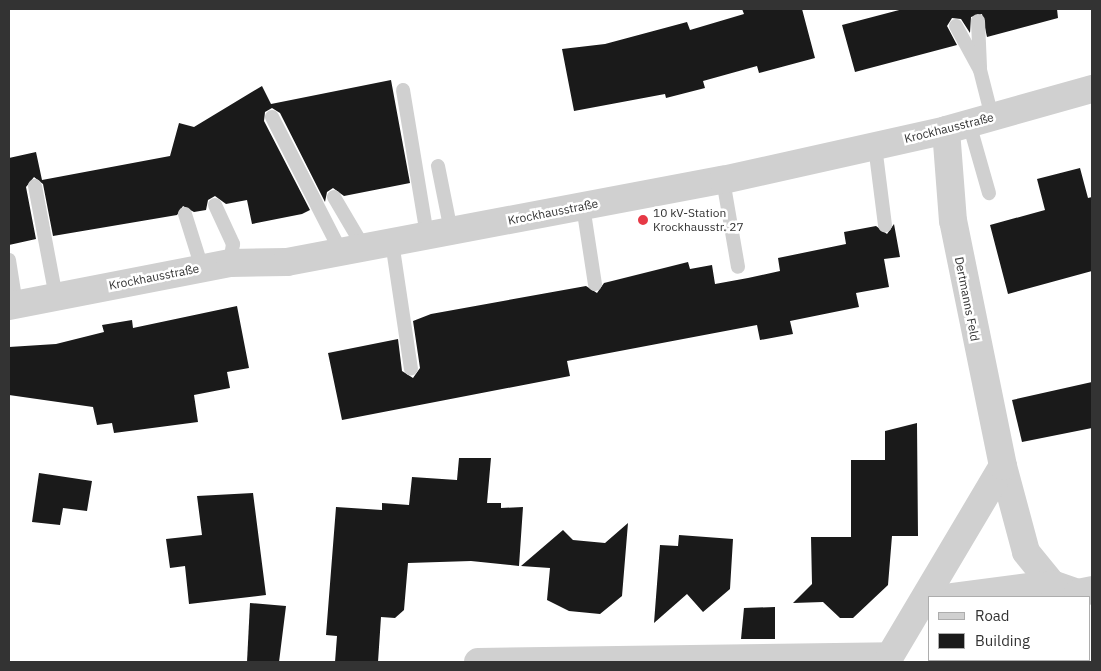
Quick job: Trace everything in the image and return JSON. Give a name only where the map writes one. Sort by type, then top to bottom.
[{"type":"street","name":"Krockhausstraße","points":[[12,305],[230,263],[287,262],[723,180],[969,123],[1092,89]]},
{"type":"street","name":"Dertmanns Feld","points":[[969,123],[953,221],[1003,466],[1026,552],[1052,584]]},
{"type":"street","points":[[929,596],[1003,466]]},
{"type":"street","points":[[961,596],[1052,584],[1078,593],[1092,590]]},
{"type":"street","points":[[478,662],[890,656],[926,602]]},
{"type":"lane","points":[[978,21],[980,70],[969,123],[989,193]]},
{"type":"lane","points":[[956,26],[980,70]]},
{"type":"lane","points":[[403,90],[439,233]]},
{"type":"lane","points":[[272,117],[353,250]]},
{"type":"lane","points":[[875,146],[885,225]]},
{"type":"lane","points":[[438,166],[439,233]]},
{"type":"lane","points":[[723,180],[738,267]]},
{"type":"lane","points":[[35,186],[56,297]]},
{"type":"lane","points":[[334,197],[353,250]]},
{"type":"lane","points":[[215,205],[233,244],[230,263]]},
{"type":"lane","points":[[582,206],[594,284]]},
{"type":"lane","points":[[185,214],[202,268]]},
{"type":"lane","points":[[392,242],[412,370]]},
{"type":"lane","points":[[9,260],[12,305]]},
{"type":"building","points":[[742,9],[802,9],[815,58],[759,73],[757,66],[703,81],[705,88],[666,98],[665,94],[574,111],[562,49],[605,44],[687,22],[690,30],[744,14]]},
{"type":"building","points":[[903,9],[1057,9],[1058,18],[987,37],[982,14],[971,17],[970,33],[961,19],[952,18],[947,26],[957,45],[855,72],[842,25]]},
{"type":"building","points":[[391,80],[410,183],[344,196],[333,188],[327,192],[325,202],[280,113],[272,108],[265,112],[264,121],[310,210],[302,214],[252,224],[247,200],[226,204],[215,196],[208,200],[206,210],[194,212],[183,206],[177,215],[53,236],[43,184],[34,177],[26,187],[36,239],[9,245],[9,158],[36,152],[42,180],[170,156],[179,123],[194,127],[262,86],[271,104]]},
{"type":"building","points":[[1080,168],[1088,198],[1092,197],[1092,271],[1008,294],[990,225],[1045,210],[1037,179]]},
{"type":"building","points":[[894,224],[900,257],[884,259],[889,287],[856,293],[859,307],[790,321],[793,334],[760,340],[757,325],[567,361],[570,376],[342,420],[328,353],[398,339],[402,371],[413,378],[420,368],[413,321],[431,314],[586,286],[597,293],[604,283],[688,262],[690,269],[712,265],[715,284],[748,278],[780,271],[778,258],[846,244],[844,232],[876,226],[887,234]]},
{"type":"building","points":[[237,306],[249,368],[227,372],[230,388],[194,395],[198,422],[114,433],[112,423],[97,425],[93,407],[9,395],[9,347],[56,344],[104,332],[102,325],[132,320],[133,328]]},
{"type":"building","points":[[1092,382],[1092,428],[1022,442],[1012,400]]},
{"type":"building","points":[[917,423],[918,536],[892,536],[888,585],[853,618],[840,618],[823,602],[793,603],[812,584],[811,537],[851,537],[851,460],[885,460],[885,431]]},
{"type":"building","points":[[459,458],[491,458],[487,503],[501,503],[501,508],[523,507],[519,566],[471,561],[408,563],[404,610],[395,618],[381,617],[378,662],[335,662],[337,636],[326,635],[336,507],[382,510],[382,503],[409,505],[412,477],[457,480]]},
{"type":"building","points":[[39,473],[92,481],[87,511],[63,508],[60,525],[32,522]]},
{"type":"building","points":[[253,493],[266,595],[189,604],[185,566],[170,568],[166,539],[202,535],[197,496]]},
{"type":"building","points":[[628,523],[622,596],[600,614],[569,611],[547,600],[550,568],[521,566],[563,530],[573,540],[605,543]]},
{"type":"building","points":[[679,535],[733,539],[730,589],[703,612],[687,594],[654,623],[660,545],[678,546]]},
{"type":"building","points":[[250,603],[286,606],[279,662],[247,662]]},
{"type":"building","points":[[775,607],[775,639],[741,639],[744,608]]},
{"type":"place","name":"10 kV-Station Krockhausstr. 27","points":[[643,220]]}]
